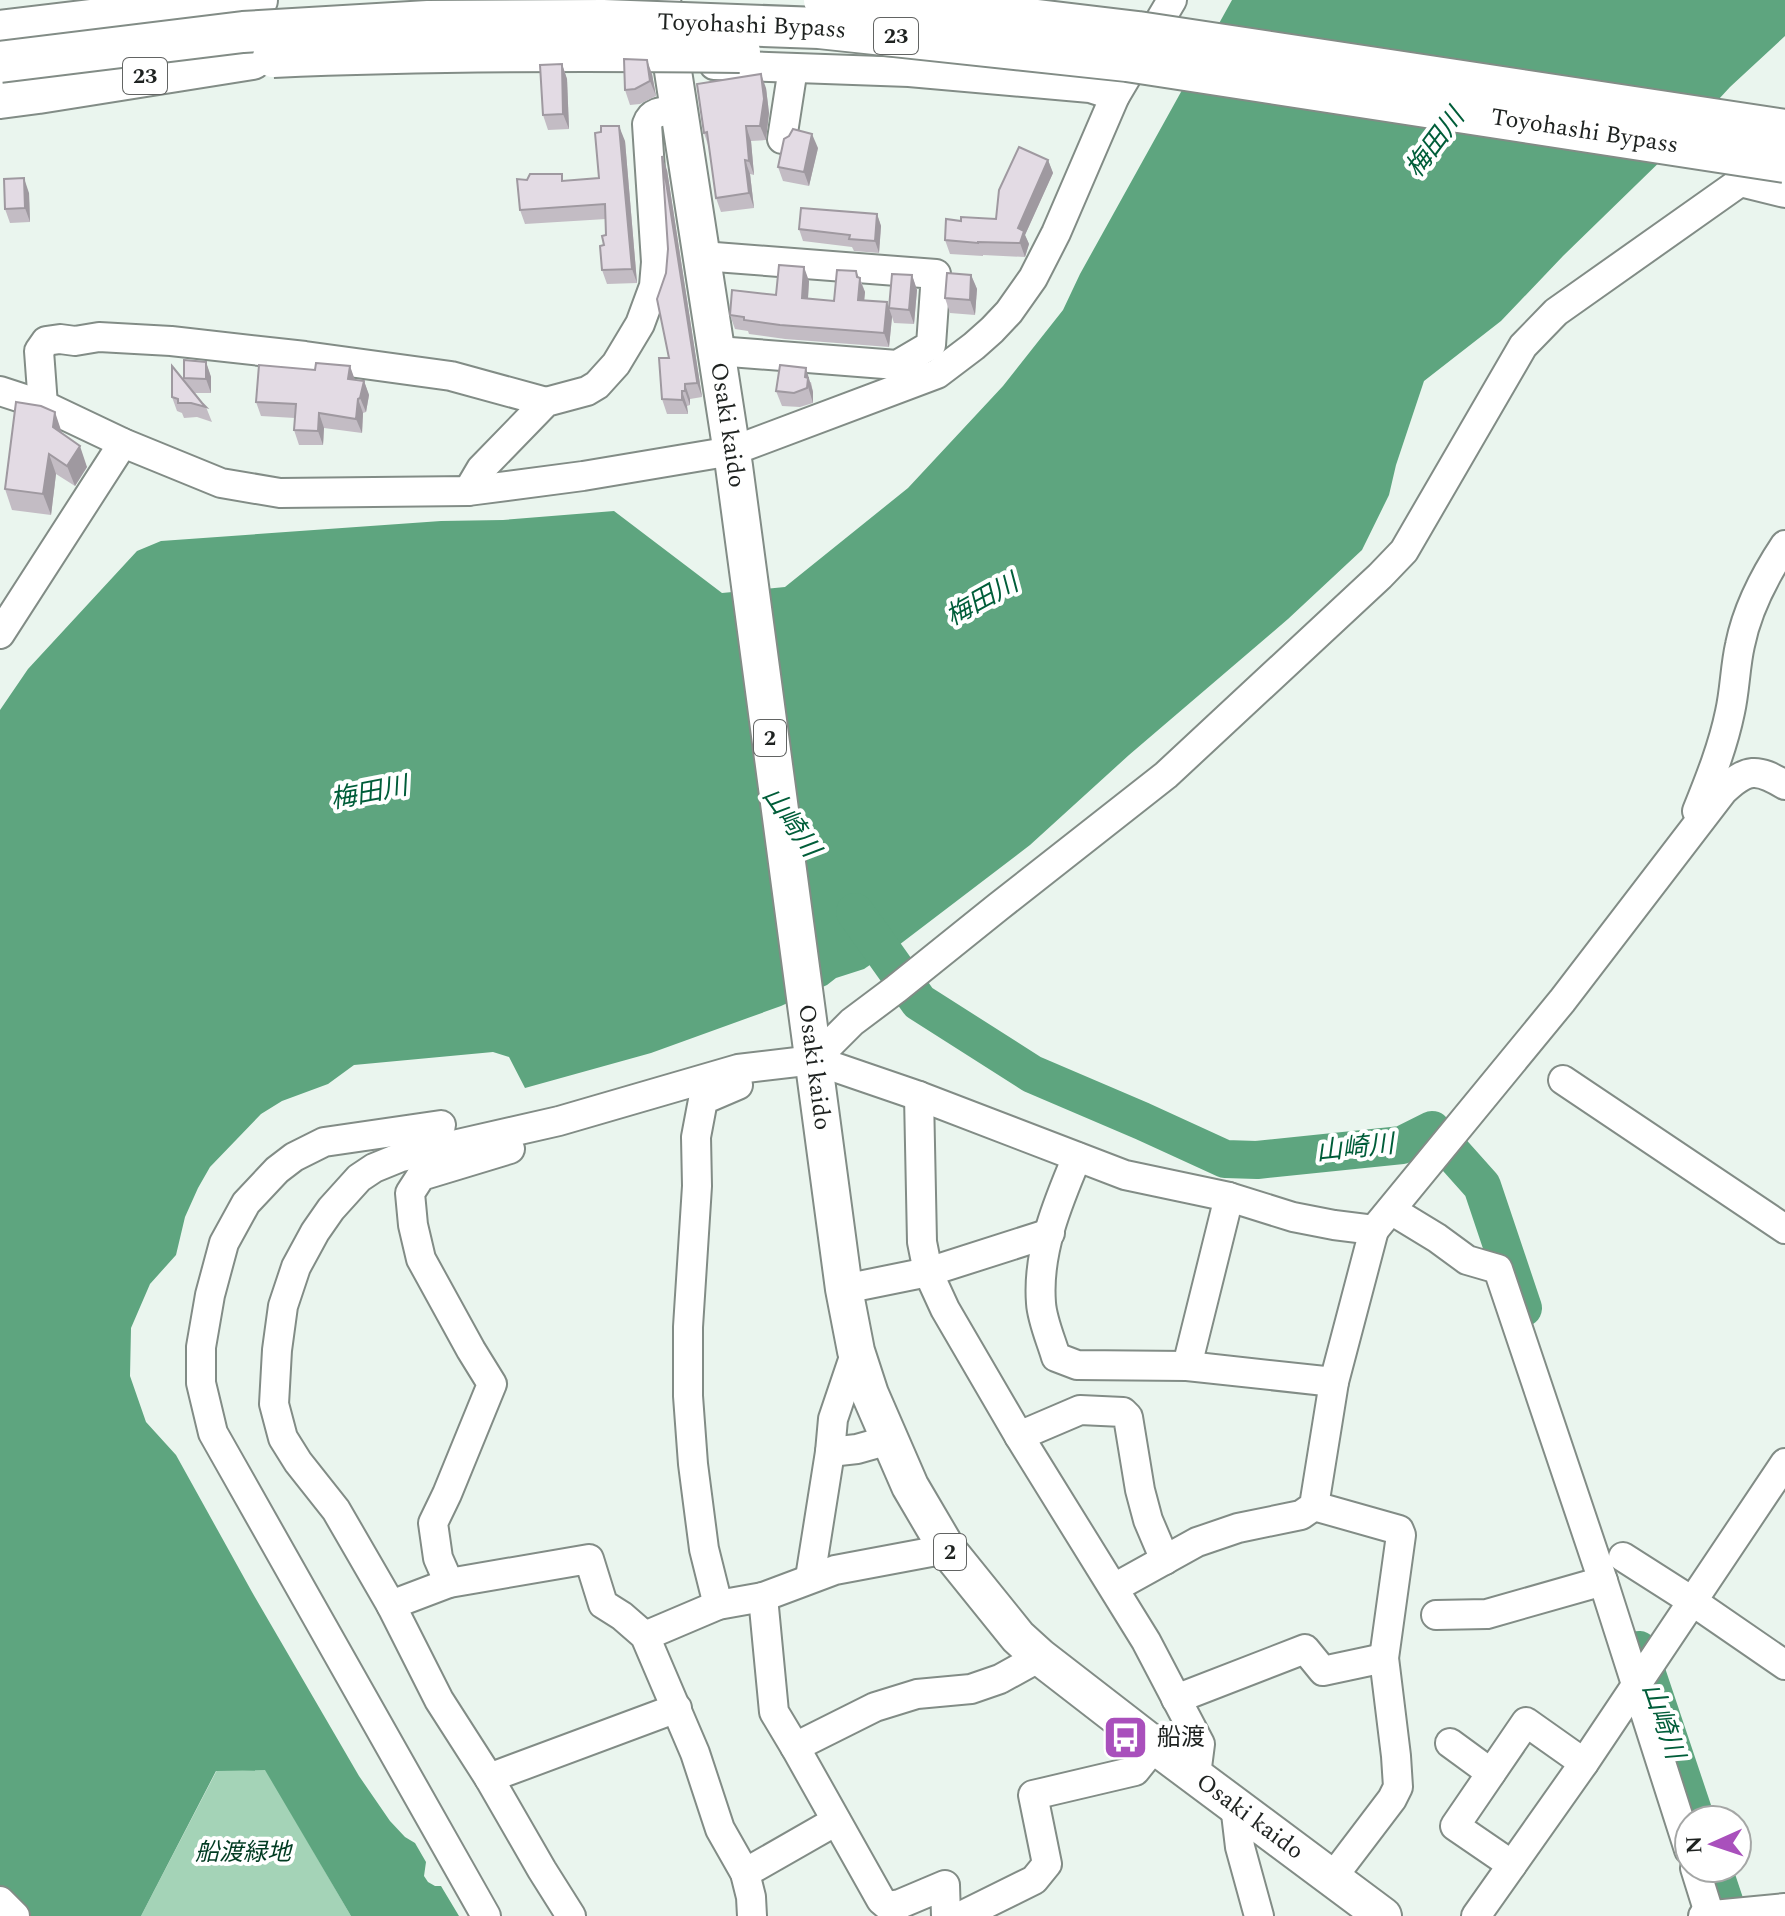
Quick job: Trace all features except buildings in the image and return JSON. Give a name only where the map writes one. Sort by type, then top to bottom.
[{"type":"highway","points":[[0,31],[257,0]]},
{"type":"highway","name":"Toyohashi Bypass","points":[[824,0],[1138,32],[1785,131]]},
{"type":"highway","name":"23","points":[[959,0],[1003,16]]},
{"type":"highway","name":"Toyohashi Bypass","points":[[0,62],[243,32],[428,21],[603,20],[819,28],[1127,61],[1785,162]]},
{"type":"highway","name":"23","points":[[13,106],[252,59],[430,51],[908,55],[1024,50]]},
{"type":"main road","name":"Osaki kaido","points":[[662,0],[733,458],[806,1009],[806,1060],[844,1289],[856,1351],[870,1394],[910,1486],[947,1549],[1018,1637],[1155,1746],[1383,1916]]},
{"type":"street","points":[[459,0],[462,65]]},
{"type":"street","points":[[0,391],[43,405],[123,443],[221,483],[280,493],[468,491],[733,458],[937,374],[983,338],[1009,312],[1033,278],[1056,233],[1115,96],[1171,0]]},
{"type":"street","points":[[13,106],[309,72],[462,65],[672,63],[909,72],[1090,88],[1115,96]]},
{"type":"street","points":[[782,139],[793,68]]},
{"type":"street","points":[[43,405],[39,351],[46,341],[99,337],[171,341],[451,376],[546,402],[587,391],[597,385],[616,364],[646,312],[654,286],[656,262],[647,124],[651,116],[658,112],[679,111]]},
{"type":"street","points":[[718,1605],[704,1549],[688,1396],[688,1327],[697,1186],[696,1137],[703,1100],[806,1060],[1166,775],[1404,551],[1523,346],[1556,312],[1740,182],[1785,131]]},
{"type":"street","points":[[1740,182],[1785,193]]},
{"type":"street","points":[[702,256],[936,274],[931,345],[897,365],[717,351]]},
{"type":"street","points":[[468,491],[481,469],[546,402]]},
{"type":"street","points":[[0,634],[123,443]]},
{"type":"street","points":[[1685,841],[1716,762],[1730,712],[1740,643],[1753,604],[1785,545]]},
{"type":"street","points":[[1114,1588],[1197,1542],[1238,1528],[1301,1515],[1314,1506],[1334,1382],[1382,1220],[1571,990],[1723,791],[1738,777],[1757,772],[1785,785]]},
{"type":"street","points":[[571,1916],[439,1700],[391,1605],[336,1510],[283,1438],[274,1404],[283,1306],[296,1267],[315,1232],[359,1178],[374,1168],[401,1157],[559,1121],[738,1069],[806,1060],[919,1096],[1125,1175],[1229,1197],[1293,1217],[1334,1225],[1382,1220],[1437,1238],[1467,1260],[1498,1269],[1603,1581],[1643,1674],[1677,1804]]},
{"type":"street","points":[[1563,1080],[1785,1229]]},
{"type":"street","points":[[919,1096],[922,1242],[928,1272],[945,1309],[1019,1436],[1146,1641],[1200,1744],[1196,1775]]},
{"type":"street","points":[[449,1583],[438,1558],[433,1523],[492,1384],[421,1259],[410,1193],[421,1176],[511,1149],[559,1121]]},
{"type":"street","points":[[441,1125],[324,1142],[294,1157],[277,1170],[246,1203],[224,1243],[210,1295],[201,1347],[201,1383],[213,1433],[486,1916]]},
{"type":"street","points":[[1077,1157],[1063,1190],[1041,1266],[1041,1305],[1056,1357],[1077,1365],[1187,1366],[1334,1382]]},
{"type":"street","points":[[1187,1366],[1229,1197]]},
{"type":"street","points":[[844,1289],[928,1272],[1050,1233]]},
{"type":"street","points":[[810,1578],[833,1419],[856,1351]]},
{"type":"street","points":[[1077,1365],[1080,1410]]},
{"type":"street","points":[[1019,1436],[1080,1410],[1123,1412],[1128,1417],[1148,1520],[1165,1560]]},
{"type":"street","points":[[830,1452],[857,1449],[889,1440]]},
{"type":"street","points":[[1478,1916],[1785,1463]]},
{"type":"street","points":[[1314,1506],[1399,1530],[1401,1535],[1384,1658],[1398,1787],[1332,1878]]},
{"type":"street","points":[[645,1636],[718,1605],[763,1597],[835,1570],[947,1549]]},
{"type":"street","points":[[1623,1557],[1785,1665]]},
{"type":"street","points":[[391,1605],[449,1583],[589,1559],[603,1604],[645,1636],[695,1753],[720,1829],[745,1873],[752,1916]]},
{"type":"street","points":[[1436,1615],[1487,1614],[1603,1581]]},
{"type":"street","points":[[763,1597],[774,1712],[881,1900],[888,1906],[900,1904],[945,1885],[946,1916]]},
{"type":"street","points":[[1176,1699],[1305,1649],[1323,1671],[1384,1658]]},
{"type":"street","points":[[795,1747],[875,1707],[917,1694],[971,1689],[1000,1679],[1040,1657]]},
{"type":"street","points":[[489,1778],[677,1708]]},
{"type":"street","points":[[1512,1865],[1455,1826],[1526,1722],[1584,1763]]},
{"type":"street","points":[[1450,1743],[1491,1773]]},
{"type":"street","points":[[961,1916],[1034,1880],[1047,1864],[1033,1795],[1135,1771],[1155,1746]]},
{"type":"street","points":[[1235,1805],[1240,1847],[1259,1916]]},
{"type":"street","points":[[745,1873],[836,1821]]},
{"type":"street","points":[[1702,1884],[1715,1915],[1785,1908]]},
{"type":"street","points":[[0,1901],[15,1916]]},
{"type":"green space","name":"船渡緑地","points":[[217,1770],[266,1770],[351,1916],[141,1916]]},
{"type":"water","name":"梅田川","points":[[1232,0],[1785,0],[1785,36],[1730,87],[1673,149],[1501,321],[1424,381],[1389,495],[1362,550],[1288,619],[1129,755],[1030,845],[895,948],[864,969],[836,978],[781,1006],[651,1053],[525,1088],[509,1057],[493,1052],[354,1065],[328,1084],[282,1101],[261,1114],[210,1167],[185,1217],[176,1255],[150,1284],[131,1328],[130,1376],[146,1422],[176,1455],[359,1776],[390,1821],[415,1843],[426,1862],[424,1876],[428,1882],[441,1886],[459,1916],[351,1916],[265,1770],[216,1771],[141,1916],[0,1916],[0,710],[28,669],[137,551],[161,541],[614,511],[722,593],[785,587],[908,488],[1003,386],[1063,310]]},
{"type":"waterway","name":"山崎川","points":[[855,912],[919,1002],[1032,1074],[1225,1159],[1257,1160],[1402,1145],[1432,1130],[1482,1186],[1523,1308]]},
{"type":"waterway","name":"山崎川","points":[[1639,1650],[1691,1804]]},
{"type":"waterway","name":"山崎川","points":[[1718,1884],[1729,1916]]},
{"type":"place","name":"船渡","points":[[1126,1738]]}]
